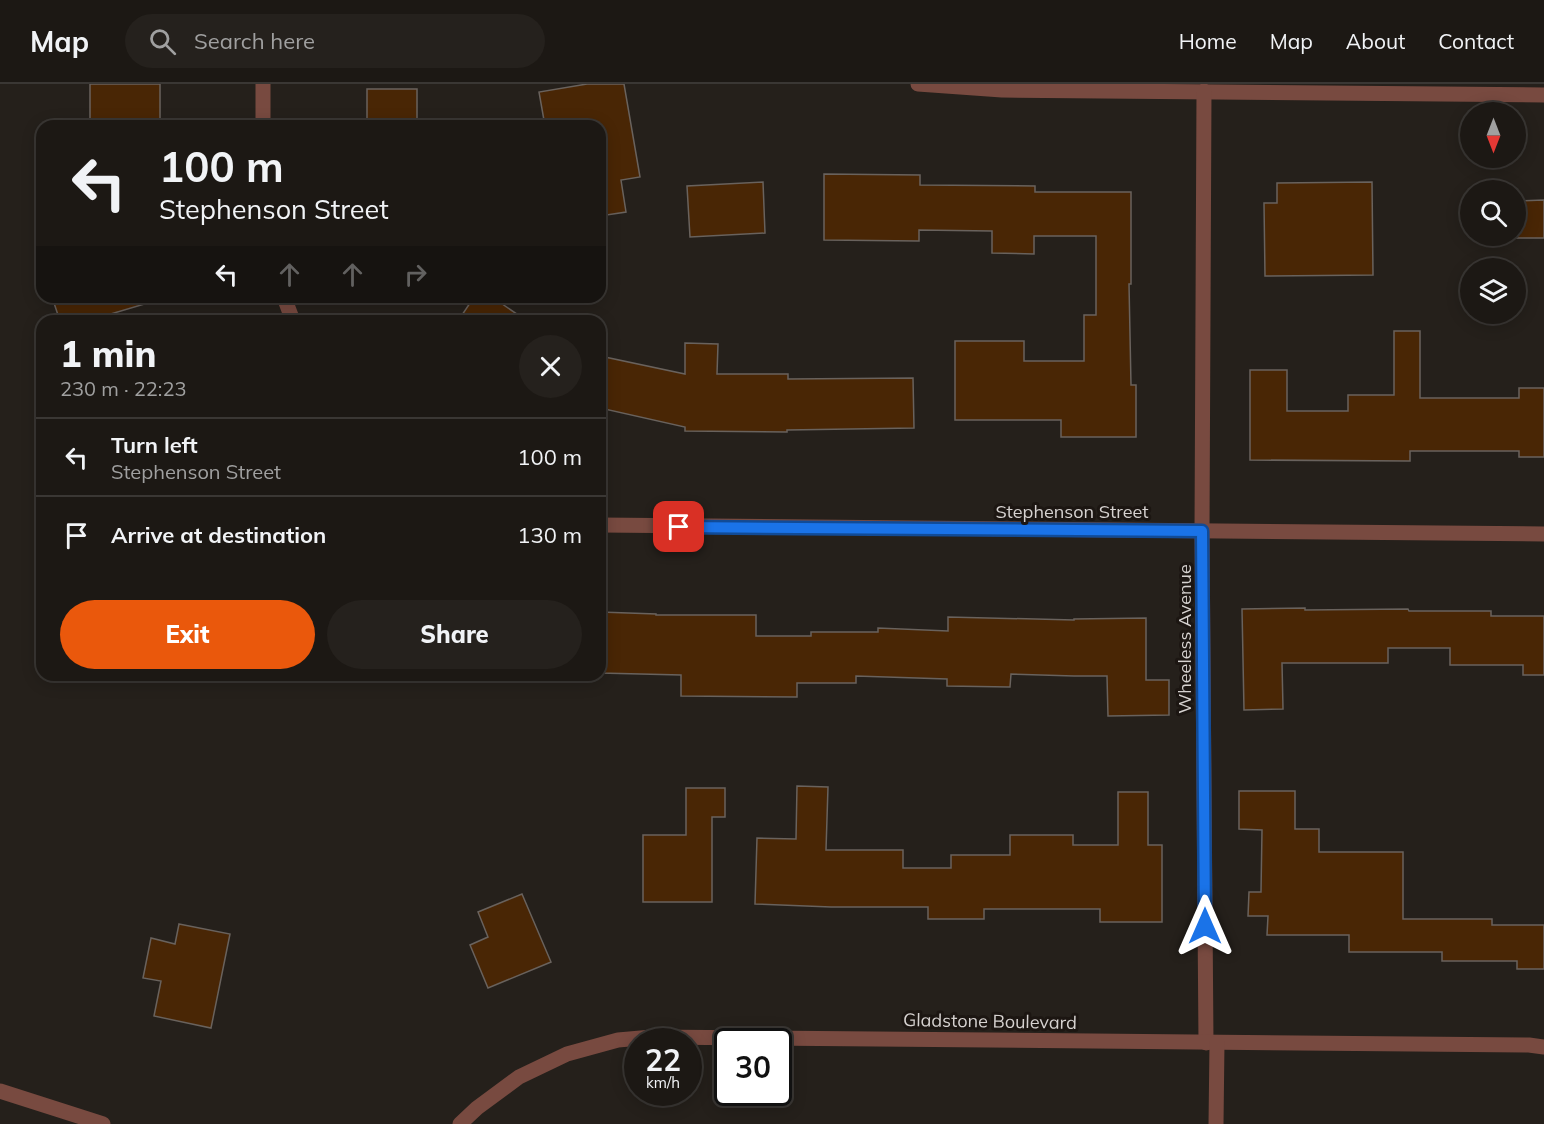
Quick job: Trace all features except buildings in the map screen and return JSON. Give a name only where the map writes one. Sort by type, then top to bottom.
[{"type":"street","points":[[263,84],[263,120]]},
{"type":"street","points":[[918,84],[1002,90],[1544,95]]},
{"type":"street","name":"Wheeless Avenue","points":[[1203,91],[1202,531],[1212,1043],[1216,1124]]},
{"type":"street","name":"Stephenson Street","points":[[606,525],[1544,534]]},
{"type":"street","name":"Gladstone Boulevard","points":[[460,1124],[477,1108],[519,1077],[567,1054],[618,1040],[652,1037],[1529,1045],[1544,1047]]},
{"type":"street","points":[[0,1091],[103,1124]]},
{"type":"route","points":[[679,527],[1202,531],[1205,926]]}]
